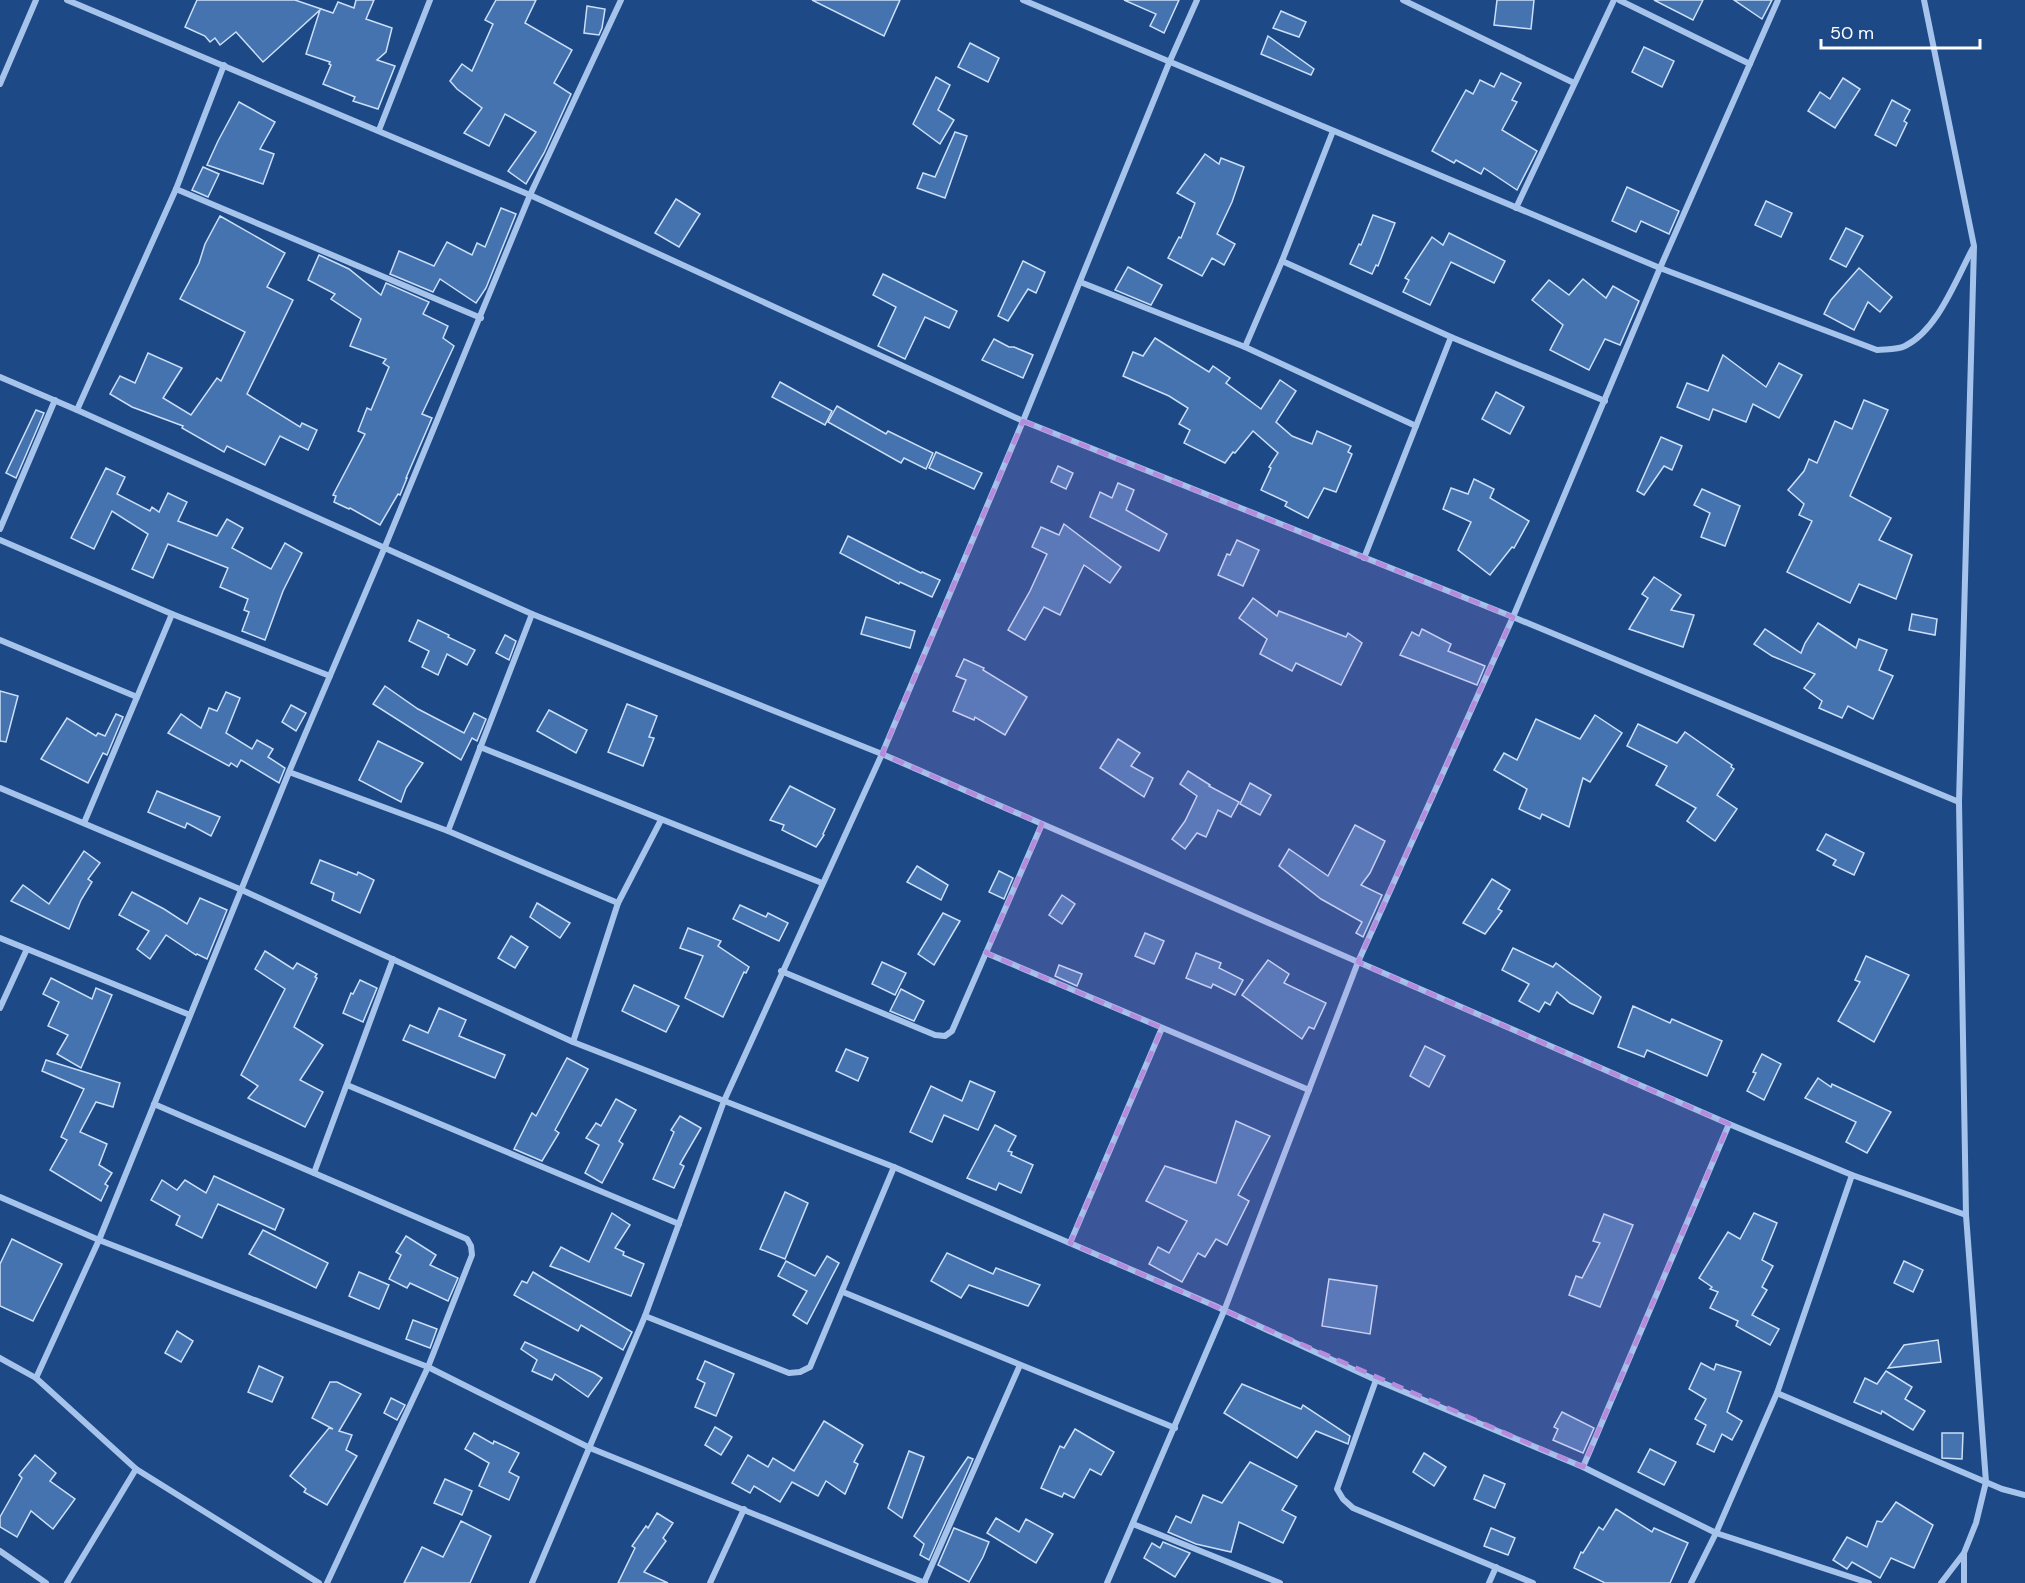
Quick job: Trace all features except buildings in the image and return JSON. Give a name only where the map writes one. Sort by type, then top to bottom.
[{"type":"street","points":[[0,84],[36,0]]},
{"type":"street","points":[[67,0],[530,195],[1023,421],[1513,617],[1959,802]]},
{"type":"street","points":[[379,130],[429,0]]},
{"type":"street","points":[[36,1378],[99,1240],[289,772],[481,318],[530,195],[621,0]]},
{"type":"street","points":[[1023,0],[1660,268],[1877,350],[1904,347],[1926,331],[1939,313],[1974,246]]},
{"type":"street","points":[[532,1583],[645,1316],[724,1101],[781,971],[882,753],[1023,421],[1169,63],[1197,0]]},
{"type":"street","points":[[1403,0],[1574,83]]},
{"type":"street","points":[[1516,208],[1574,83],[1616,0],[1750,64]]},
{"type":"street","points":[[1107,1583],[1224,1311],[1358,962],[1513,617],[1660,268],[1778,0]]},
{"type":"street","points":[[1924,0],[1974,246],[1959,802],[1966,1215],[1986,1482],[1976,1522],[1964,1552],[1941,1583]]},
{"type":"street","points":[[77,410],[176,189],[224,65]]},
{"type":"street","points":[[1245,347],[1282,261],[1333,131]]},
{"type":"street","points":[[176,189],[481,318]]},
{"type":"street","points":[[1282,261],[1451,337],[1605,401]]},
{"type":"street","points":[[1080,282],[1245,347],[1416,426]]},
{"type":"street","points":[[1364,558],[1451,337]]},
{"type":"street","points":[[0,377],[532,614],[882,753],[1729,1124],[1852,1175],[1966,1215]]},
{"type":"street","points":[[0,529],[55,400]]},
{"type":"street","points":[[0,540],[172,614],[330,676]]},
{"type":"street","points":[[84,823],[172,614]]},
{"type":"street","points":[[448,831],[532,614]]},
{"type":"street","points":[[0,640],[137,698]]},
{"type":"street","points":[[480,747],[822,883]]},
{"type":"street","points":[[289,772],[448,831],[618,903]]},
{"type":"street","points":[[0,788],[242,890],[573,1042],[894,1167],[1070,1243],[1376,1380],[1583,1467],[1716,1533],[1869,1583]]},
{"type":"street","points":[[573,1042],[618,903],[660,820]]},
{"type":"street","points":[[781,971],[935,1035],[945,1036],[952,1031],[1042,824]]},
{"type":"street","points":[[0,938],[190,1015]]},
{"type":"street","points":[[0,1008],[27,949]]},
{"type":"street","points":[[986,953],[1309,1090]]},
{"type":"street","points":[[314,1173],[393,958]]},
{"type":"street","points":[[1070,1243],[1162,1028]]},
{"type":"street","points":[[347,1085],[679,1224]]},
{"type":"street","points":[[154,1104],[467,1239],[471,1246],[472,1256],[428,1367],[327,1583]]},
{"type":"street","points":[[1583,1467],[1729,1124]]},
{"type":"street","points":[[645,1316],[789,1373],[801,1372],[810,1367],[894,1167]]},
{"type":"street","points":[[1691,1583],[1716,1533],[1777,1392],[1852,1175]]},
{"type":"street","points":[[0,1197],[99,1240],[428,1367],[590,1448],[925,1583],[1020,1365]]},
{"type":"street","points":[[843,1292],[1175,1428]]},
{"type":"street","points":[[0,1358],[36,1378],[136,1469],[319,1583]]},
{"type":"street","points":[[1376,1380],[1337,1489],[1343,1499],[1353,1508],[1533,1583]]},
{"type":"street","points":[[1777,1392],[2002,1489],[2025,1495]]},
{"type":"street","points":[[67,1583],[136,1469]]},
{"type":"street","points":[[710,1583],[744,1509]]},
{"type":"street","points":[[1133,1524],[1280,1583]]},
{"type":"street","points":[[0,1551],[46,1583]]},
{"type":"street","points":[[1964,1552],[1965,1583]]},
{"type":"street","points":[[1489,1583],[1496,1567]]},
{"type":"highlighted area","points":[[1023,421],[1513,617],[1358,962],[1729,1124],[1583,1467],[1070,1243],[1162,1028],[986,953],[1042,824],[882,754]]}]
